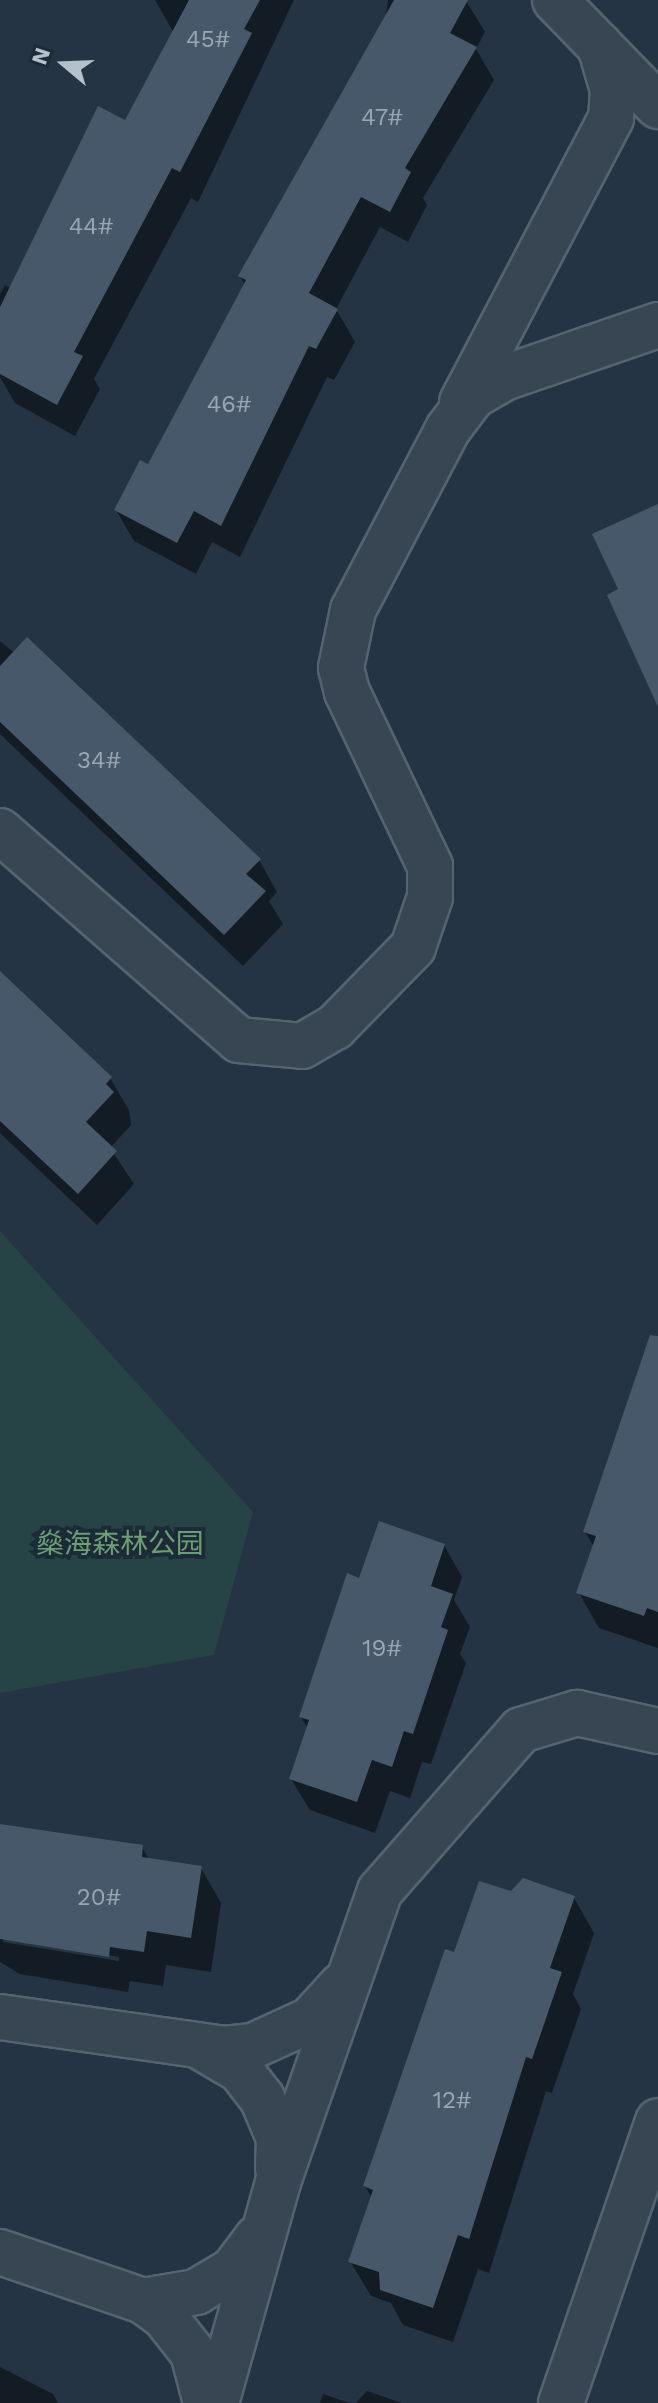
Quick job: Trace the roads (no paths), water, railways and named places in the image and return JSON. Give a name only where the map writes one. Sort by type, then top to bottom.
[{"type":"lane","points":[[555,0],[658,106]]},
{"type":"lane","points":[[0,831],[239,1040],[302,1046],[335,1027],[413,947],[428,910],[430,866],[341,668],[353,610],[611,118],[613,90],[600,46]]},
{"type":"lane","points":[[448,429],[473,396],[504,378],[658,325]]},
{"type":"lane","points":[[216,2403],[272,2202],[350,1970],[390,1876],[521,1730],[577,1713],[658,1731]]},
{"type":"lane","points":[[0,2017],[199,2046],[253,2046],[281,2036],[332,2000],[350,1970]]},
{"type":"lane","points":[[143,2301],[196,2292],[233,2270],[272,2202],[279,2138],[262,2098],[240,2070],[199,2046]]},
{"type":"lane","points":[[561,2403],[657,2126]]},
{"type":"lane","points":[[0,2252],[143,2301],[182,2333],[206,2403]]},
{"type":"park label","name":"燊海森林公园","points":[[120,1544]]}]
